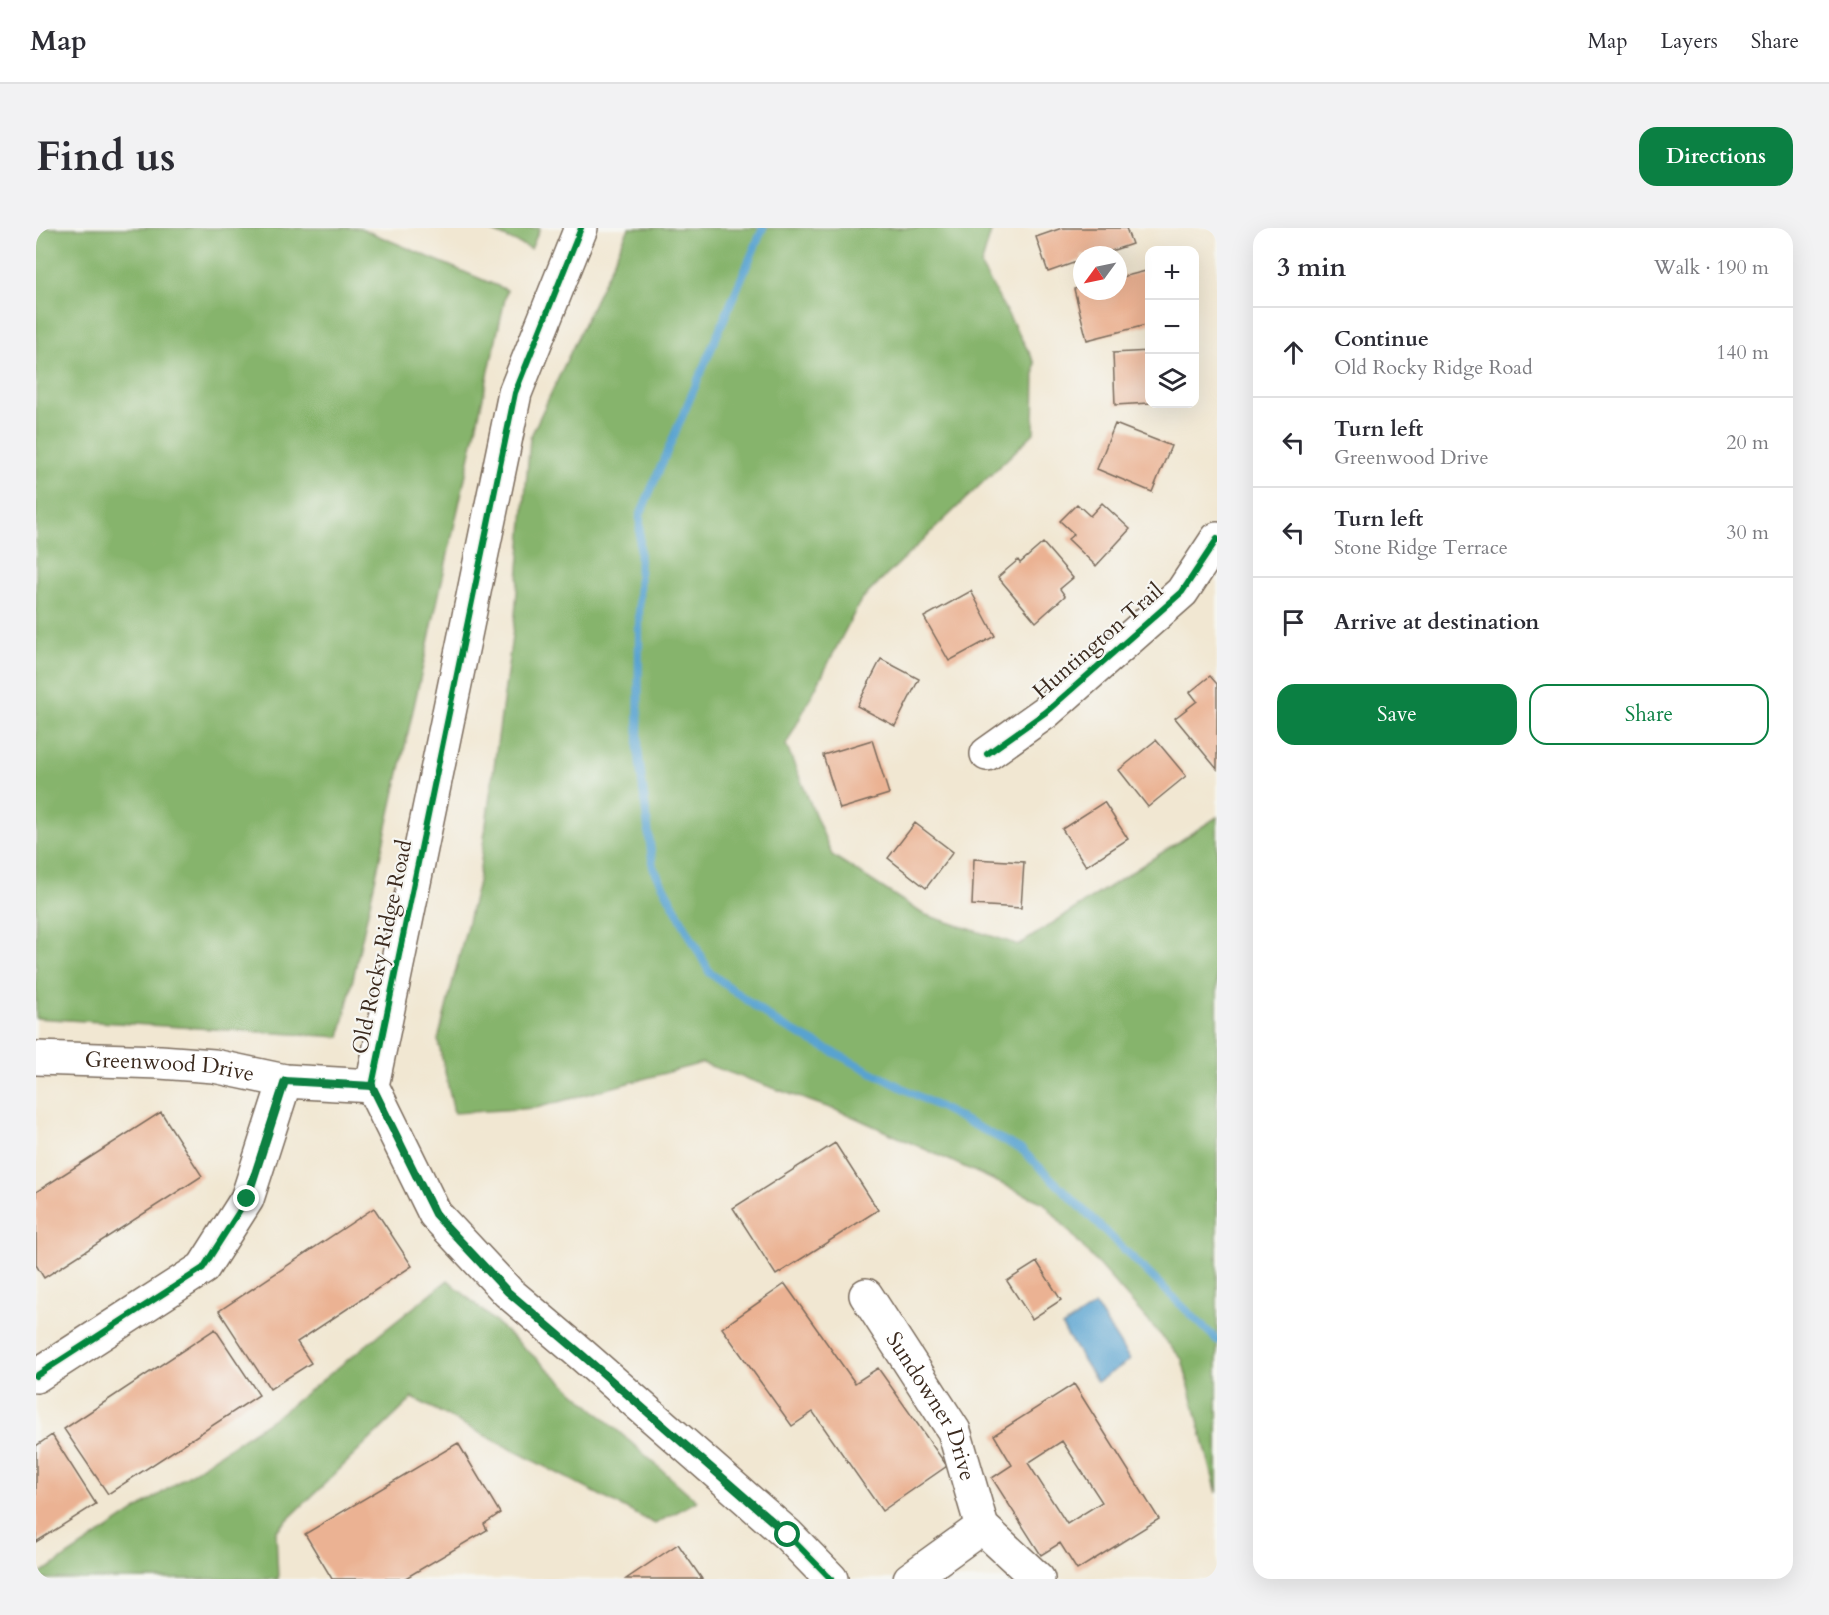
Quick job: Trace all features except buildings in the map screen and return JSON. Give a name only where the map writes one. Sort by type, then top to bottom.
[{"type":"street","name":"Old Rocky Ridge Road","points":[[581,228],[515,393],[372,1086],[435,1214],[508,1292],[788,1535],[831,1579]]},
{"type":"street","name":"Huntington Trail","points":[[987,754],[1046,712],[1182,592],[1217,539]]},
{"type":"street","name":"Greenwood Drive","points":[[36,1058],[213,1066],[285,1081],[372,1086]]},
{"type":"street","points":[[36,1376],[203,1268],[247,1199],[285,1081]]},
{"type":"street","name":"Sundowner Drive","points":[[866,1295],[954,1431],[982,1527]]},
{"type":"street","points":[[910,1579],[982,1527],[1038,1579]]},
{"type":"green space","points":[[36,228],[360,228],[507,290],[340,1037],[36,1018]]},
{"type":"green space","points":[[485,228],[540,228],[531,249]]},
{"type":"green space","points":[[629,228],[992,228],[981,266],[1035,363],[1034,433],[861,600],[786,745],[832,855],[923,914],[1019,945],[1217,817],[1217,1493],[1182,1359],[1044,1203],[847,1114],[702,1063],[536,1108],[454,1113],[438,1040],[478,882],[515,615],[530,438]]},
{"type":"green space","points":[[448,1280],[697,1501],[655,1524],[413,1398],[276,1531],[278,1579],[36,1579],[281,1413]]},
{"type":"water","points":[[1095,1305],[1130,1360],[1097,1382],[1062,1327]]},
{"type":"waterway","points":[[763,228],[640,515],[638,750],[653,867],[710,973],[779,1024],[1022,1150],[1217,1340]]},
{"type":"cycle path","points":[[581,228],[515,393],[372,1086],[435,1214],[508,1292],[788,1535],[831,1579]]},
{"type":"cycle path","points":[[987,754],[1046,712],[1182,592],[1217,539]]},
{"type":"cycle path","points":[[36,1376],[203,1268],[247,1199],[285,1081]]},
{"type":"route","points":[[247,1199],[285,1081],[372,1086],[435,1214],[508,1292],[788,1535]]}]
